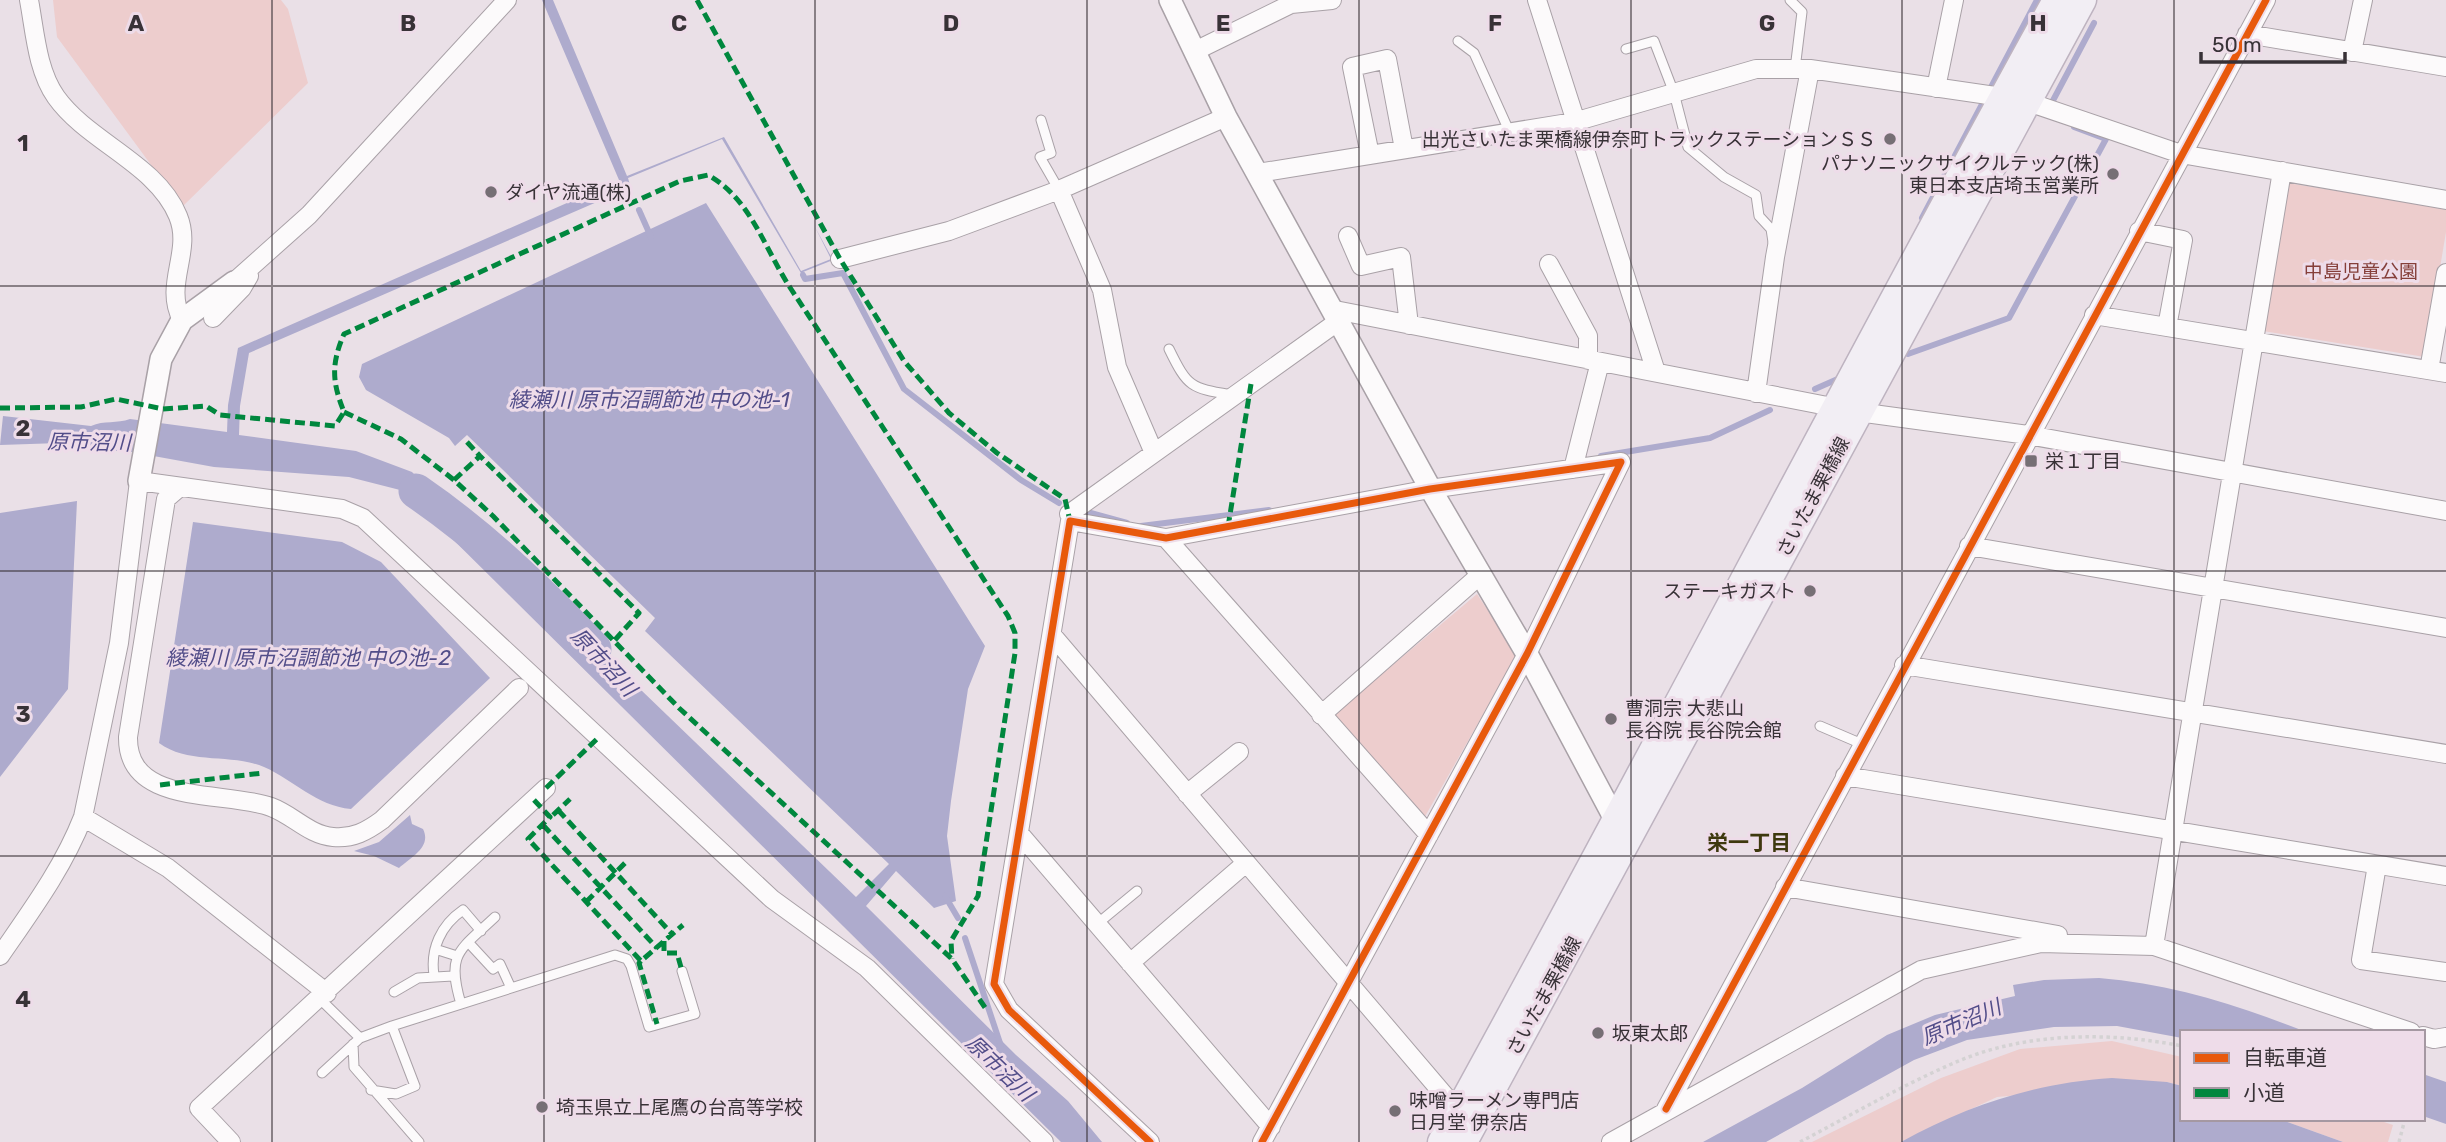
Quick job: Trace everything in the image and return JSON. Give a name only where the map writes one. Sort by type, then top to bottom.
[{"type":"main road","name":"さいたま栗橋線","points":[[1441,1142],[1465,1127],[1846,410],[2002,97],[2056,0]]},
{"type":"main road","name":"さいたま栗橋線","points":[[1846,410],[2042,107],[2083,0]]},
{"type":"street","points":[[29,0],[41,63],[56,97],[86,128],[148,174],[178,215],[183,234],[173,294],[182,320]]},
{"type":"street","points":[[0,956],[60,865],[83,817],[119,643],[149,410],[161,359],[182,320],[234,282],[309,215],[507,0]]},
{"type":"street","points":[[1170,0],[1226,117],[1428,485],[1625,827]]},
{"type":"street","points":[[1195,51],[1291,4],[1332,0]]},
{"type":"street","points":[[1537,0],[1656,372]]},
{"type":"street","points":[[1936,88],[1954,0]]},
{"type":"street","points":[[1666,1110],[2028,435],[2266,0]]},
{"type":"street","points":[[2352,52],[2363,0]]},
{"type":"street","points":[[2247,34],[2446,67]]},
{"type":"street","points":[[1370,155],[1352,66],[1387,59],[1404,149]]},
{"type":"street","points":[[1258,173],[1574,122],[1756,69],[1802,69],[2002,97]]},
{"type":"street","points":[[1756,393],[1802,69]]},
{"type":"street","points":[[2042,107],[2181,154],[2446,200]]},
{"type":"street","points":[[840,259],[949,231],[1059,190],[1226,117]]},
{"type":"street","points":[[2154,946],[2282,171]]},
{"type":"street","points":[[1059,190],[1102,290],[1117,367],[1154,453]]},
{"type":"street","points":[[2139,231],[2183,240],[2167,327]]},
{"type":"street","points":[[1348,236],[1361,266],[1401,257],[1409,325]]},
{"type":"street","points":[[213,318],[242,288],[257,261]]},
{"type":"street","points":[[1549,264],[1588,336],[1594,361],[1574,463]]},
{"type":"street","points":[[2094,315],[2437,371],[2446,273]]},
{"type":"street","points":[[1069,514],[1234,396],[1337,315],[1409,325],[1846,410],[2028,435],[2446,512]]},
{"type":"street","points":[[1019,833],[1130,963],[1266,1134],[1527,654],[1621,463],[1574,463],[1428,485],[1166,538],[1070,522],[994,984],[1009,1010],[1150,1142]]},
{"type":"street","points":[[140,472],[180,486],[341,509],[363,518],[772,899],[867,968],[1044,1142]]},
{"type":"street","points":[[180,486],[166,499],[128,737],[128,750],[141,776],[172,789],[271,807],[319,835],[346,837],[369,830],[382,820],[519,688]]},
{"type":"street","points":[[1166,538],[1429,835]]},
{"type":"street","points":[[1969,546],[2446,628]]},
{"type":"street","points":[[1321,715],[1479,576]]},
{"type":"street","points":[[1052,636],[1348,983],[1465,1127]]},
{"type":"street","points":[[1904,665],[2446,754]]},
{"type":"street","points":[[1187,794],[1239,752]]},
{"type":"street","points":[[1845,776],[2446,876]]},
{"type":"street","points":[[231,1142],[199,1108],[324,996],[546,788]]},
{"type":"street","points":[[83,817],[168,868],[324,996]]},
{"type":"street","points":[[1130,963],[1246,863]]},
{"type":"street","points":[[2377,865],[2361,960],[2446,972]]},
{"type":"street","points":[[1785,887],[2099,942]]},
{"type":"street","points":[[1611,1142],[1921,970],[2041,943],[2099,942],[2154,946],[2405,1030]]},
{"type":"street","points":[[2425,1037],[2434,1039],[2446,1037]]},
{"type":"lane","points":[[1790,0],[1802,12],[1802,69]]},
{"type":"lane","points":[[1458,41],[1474,53],[1510,133]]},
{"type":"lane","points":[[1626,49],[1654,41],[1674,93],[1688,146],[1724,177],[1756,195],[1759,216],[1771,229],[1775,257]]},
{"type":"lane","points":[[1041,120],[1051,153],[1040,157],[1059,190]]},
{"type":"lane","points":[[1169,349],[1183,376],[1198,389],[1234,396]]},
{"type":"lane","points":[[1819,726],[1862,744]]},
{"type":"lane","points":[[1097,924],[1137,891]]},
{"type":"lane","points":[[434,975],[435,949],[443,927],[463,910],[481,931]]},
{"type":"lane","points":[[461,1004],[453,976],[457,956],[495,917]]},
{"type":"lane","points":[[468,942],[493,969],[500,964],[511,988]]},
{"type":"lane","points":[[435,949],[457,956]]},
{"type":"lane","points":[[322,1073],[357,1041],[392,1026],[608,956],[622,956],[631,966],[649,1027],[695,1014],[682,971]]},
{"type":"lane","points":[[394,992],[418,978],[453,976]]},
{"type":"lane","points":[[324,996],[357,1041],[354,1067],[371,1090],[419,1142]]},
{"type":"lane","points":[[371,1090],[396,1094],[415,1086],[392,1026]]},
{"type":"path","points":[[1800,1142],[1964,1059],[2004,1048],[2104,1035],[2180,1046]]},
{"type":"path","points":[[2399,1142],[2404,1121]]},
{"type":"green space","points":[[53,0],[281,0],[288,9],[308,83],[182,207],[57,37]]},
{"type":"green space","name":"中島児童公園","points":[[2287,183],[2446,208],[2446,232],[2425,357],[2263,331]]},
{"type":"green space","points":[[1477,594],[1517,655],[1423,820],[1331,717]]},
{"type":"green space","points":[[2112,1041],[2180,1057],[2180,1085],[2167,1082],[1997,1097],[1901,1142],[1812,1142],[1941,1078],[2020,1049]]},
{"type":"green space","points":[[2285,1121],[2381,1121],[2393,1125],[2388,1142],[2343,1142]]},
{"type":"water","name":"綾瀬川 原市沼調節池 中の池-1","points":[[542,0],[553,0],[627,176],[724,137],[801,271],[831,259],[815,227],[833,260],[803,272],[805,280],[722,139],[628,178],[630,185],[620,192],[249,353],[240,406],[239,435],[356,451],[412,472],[467,530],[586,637],[856,897],[889,864],[645,631],[655,618],[467,435],[455,446],[449,438],[366,390],[359,377],[362,364],[706,203],[985,646],[968,689],[947,836],[956,901],[934,908],[896,871],[866,906],[1016,1055],[1068,1101],[1102,1142],[1061,1142],[404,491],[349,477],[214,467],[126,451],[91,451],[90,442],[0,445],[3,416],[91,426],[130,419],[227,432],[228,405],[238,348],[619,180]]},
{"type":"water","points":[[77,501],[68,689],[0,777],[0,513]]},
{"type":"water","name":"綾瀬川 原市沼調節池 中の池-2","points":[[193,522],[342,542],[381,562],[490,678],[351,809],[316,798],[264,767],[238,760],[197,757],[171,750],[159,743]]},
{"type":"water","points":[[410,815],[412,824],[423,829],[425,841],[419,851],[399,868],[374,856],[354,851],[379,842]]},
{"type":"water","points":[[2099,978],[2153,985],[2204,997],[2301,1030],[2180,1030],[2180,1038],[2117,1026],[2054,1027],[1967,1040],[1914,1060],[1766,1142],[1703,1142],[1802,1088],[1887,1035],[1935,1015],[2015,996],[2013,985],[2044,980]]},
{"type":"water","points":[[2425,1075],[2446,1082],[2446,1124],[2425,1117]]},
{"type":"water","points":[[2112,1078],[2167,1082],[2180,1085],[2180,1121],[2285,1121],[2343,1142],[1901,1142],[1951,1117],[2003,1098],[2084,1081]]},
{"type":"waterway","points":[[1922,218],[2037,0]]},
{"type":"waterway","points":[[2049,108],[2094,23]]},
{"type":"waterway","points":[[1908,354],[2009,318],[2106,139],[2074,127]]},
{"type":"waterway","points":[[639,210],[651,237]]},
{"type":"waterway","points":[[803,275],[805,279],[843,273],[904,389],[1021,480],[1059,503]]},
{"type":"waterway","points":[[1815,389],[1840,378]]},
{"type":"waterway","points":[[1601,456],[1710,438],[1770,410]]},
{"type":"waterway","name":"原市沼川","points":[[416,491],[509,565],[594,649]]},
{"type":"waterway","points":[[1141,526],[1269,510]]},
{"type":"waterway","points":[[1087,512],[1127,523]]},
{"type":"waterway","points":[[945,896],[958,918]]},
{"type":"waterway","points":[[965,938],[1001,1046]]},
{"type":"marked path","points":[[697,0],[840,259],[904,361],[949,413],[997,453],[1065,499],[1070,521]]},
{"type":"marked path","points":[[0,408],[81,407],[116,399],[163,409],[206,406],[220,415],[335,426],[344,412],[335,382],[335,364],[344,334],[680,181],[708,175],[723,185],[746,211],[791,289],[1008,616],[1015,633],[1015,653],[978,896],[951,941],[952,959]]},
{"type":"marked path","points":[[1228,527],[1251,384]]},
{"type":"marked path","points":[[344,412],[401,439],[454,480],[493,516],[679,708],[952,959],[986,1009]]},
{"type":"marked path","points":[[467,442],[480,456]]},
{"type":"marked path","points":[[454,480],[480,456],[639,613],[614,641]]},
{"type":"marked path","points":[[546,788],[599,737]]},
{"type":"marked path","points":[[160,785],[263,773]]},
{"type":"marked path","points":[[553,815],[570,799]]},
{"type":"marked path","points":[[534,800],[550,817],[528,839],[641,961],[683,925]]},
{"type":"marked path","points":[[558,810],[672,934]]},
{"type":"marked path","points":[[543,825],[657,948]]},
{"type":"marked path","points":[[586,902],[626,862]]},
{"type":"marked path","points":[[664,941],[664,953],[677,953],[682,971]]},
{"type":"marked path","points":[[641,961],[639,963],[657,1024]]},
{"type":"cycle path","points":[[1666,1109],[2266,0]]},
{"type":"cycle path","points":[[1150,1142],[1009,1010],[994,984],[1070,521],[1166,538],[1430,489],[1621,462],[1527,654],[1262,1142]]},
{"type":"place","name":"出光さいたま栗橋線伊奈町トラックステーションＳＳ","points":[[1890,139]]},
{"type":"place","name":"パナソニックサイクルテック(株) 東日本支店埼玉営業所","points":[[2113,174]]},
{"type":"place","name":"ダイヤ流通(株)","points":[[491,192]]},
{"type":"place","name":"栄１丁目","points":[[2031,461]]},
{"type":"place","name":"ステーキガスト","points":[[1810,591]]},
{"type":"place","name":"曹洞宗 大悲山 長谷院 長谷院会館","points":[[1611,719]]},
{"type":"place","name":"坂東太郎","points":[[1598,1033]]},
{"type":"place","name":"埼玉県立上尾鷹の台高等学校","points":[[542,1107]]},
{"type":"place","name":"味噌ラーメン専門店 日月堂 伊奈店","points":[[1395,1111]]},
{"type":"district","name":"栄一丁目","points":[[1749,842]]}]
